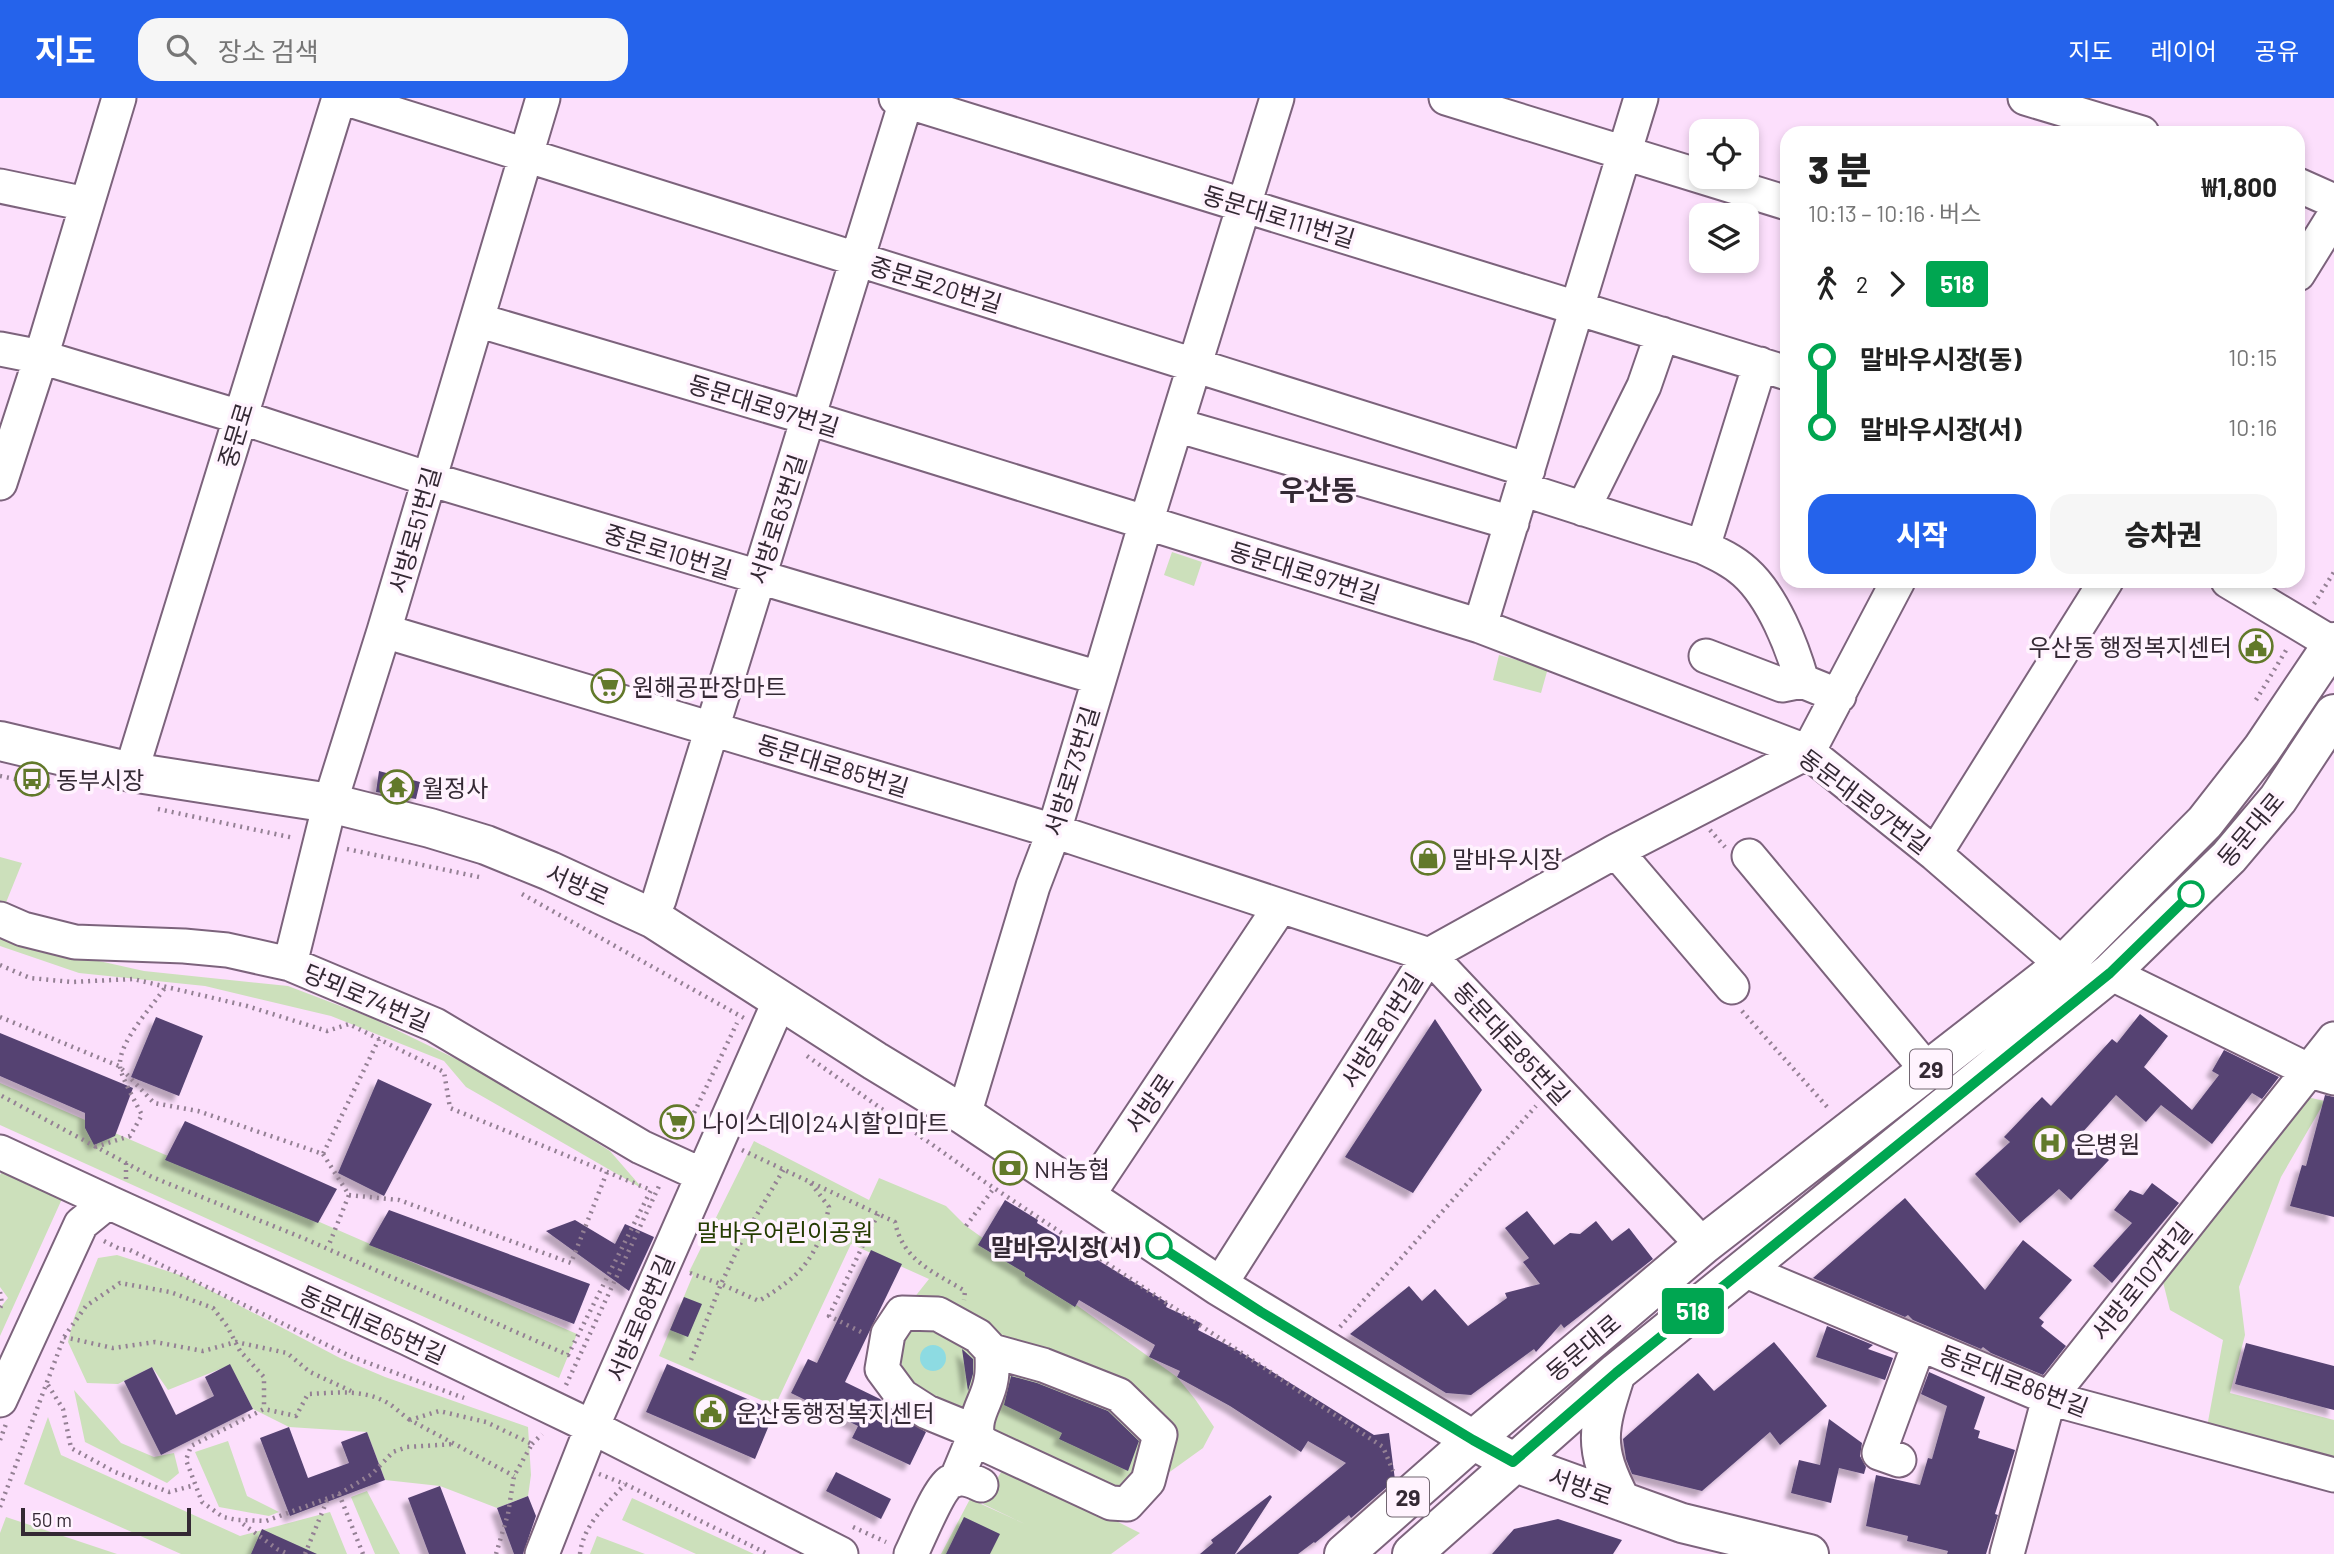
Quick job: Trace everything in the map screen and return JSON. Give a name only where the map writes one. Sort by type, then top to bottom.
[{"type":"main road","name":"동문대로","points":[[1344,1554],[1473,1440],[1703,1245],[2063,965],[2204,822],[2262,750],[2323,637]]},
{"type":"main road","name":"동문대로","points":[[1412,1554],[1616,1373],[2110,973],[2229,858],[2278,799],[2334,714]]},
{"type":"main road","name":"서방로","points":[[0,741],[131,772],[330,803],[485,845],[550,871],[654,919],[762,1015],[964,1115],[1219,1286],[1513,1462],[1682,1523],[1809,1554]]},
{"type":"main road","points":[[1616,1373],[1603,1413],[1600,1439],[1602,1459],[1621,1501]]},
{"type":"street","points":[[0,483],[119,98]]},
{"type":"street","name":"중문로","points":[[131,772],[339,98]]},
{"type":"street","name":"중문로20번길","points":[[344,98],[1195,365],[1525,480],[1583,509],[1703,547],[1744,571],[1762,592],[1795,653],[1802,681]]},
{"type":"street","name":"서방로51번길","points":[[290,964],[330,803],[543,98]]},
{"type":"street","name":"서방로73번길","points":[[964,1115],[1033,886],[1054,831],[1145,523],[1277,98]]},
{"type":"street","points":[[1446,98],[1780,201]]},
{"type":"street","points":[[1480,626],[1641,98]]},
{"type":"street","points":[[2025,98],[2119,126]]},
{"type":"street","name":"동문대로111번길","points":[[903,99],[1773,369],[1703,547]]},
{"type":"street","name":"서방로63번길","points":[[660,900],[809,418],[903,99]]},
{"type":"street","points":[[0,186],[86,204]]},
{"type":"street","points":[[2305,188],[2334,201]]},
{"type":"street","points":[[2305,263],[2334,216]]},
{"type":"street","name":"동문대로97번길","points":[[477,320],[809,418],[1480,626],[1808,752],[1936,854],[2063,965]]},
{"type":"street","points":[[1583,509],[1644,386],[1662,334]]},
{"type":"street","name":"중문로10번길","points":[[0,349],[41,357],[240,416],[429,479],[1098,678]]},
{"type":"street","points":[[1177,425],[1512,523]]},
{"type":"street","points":[[1808,752],[1894,588]]},
{"type":"street","points":[[1936,854],[2102,588]]},
{"type":"street","points":[[2240,588],[2323,637]]},
{"type":"street","name":"동문대로85번길","points":[[384,631],[1054,831],[1429,955],[1703,1245]]},
{"type":"street","points":[[1706,656],[1782,685],[1802,681],[1839,696]]},
{"type":"street","name":"서방로81번길","points":[[1219,1286],[1429,955],[1616,852],[1808,752]]},
{"type":"street","points":[[1616,852],[1733,995]]},
{"type":"street","points":[[1749,856],[1928,1071]]},
{"type":"street","name":"서방로","points":[[1086,1198],[1280,907]]},
{"type":"street","name":"당뫼로74번길","points":[[0,919],[23,929],[75,942],[216,949],[290,964],[435,1025],[641,1147],[702,1175]]},
{"type":"street","points":[[2110,973],[2322,1075]]},
{"type":"street","name":"서방로68번길","points":[[542,1554],[585,1445],[702,1175],[762,1015]]},
{"type":"street","name":"서방로107번길","points":[[2007,1554],[2049,1398],[2322,1075],[2334,1039]]},
{"type":"street","name":"동문대로65번길","points":[[0,1152],[117,1196],[407,1338],[585,1445],[841,1554]]},
{"type":"street","points":[[4,1408],[81,1224],[117,1196]]},
{"type":"street","name":"동문대로86번길","points":[[1744,1270],[2049,1398],[2334,1475]]},
{"type":"street","points":[[902,1314],[938,1314],[978,1336],[992,1351],[1043,1365],[1119,1395],[1160,1435],[1148,1481],[1127,1504],[1111,1503],[986,1445],[978,1439],[976,1432],[927,1412],[902,1396],[882,1369],[888,1335],[902,1314]]},
{"type":"street","points":[[1899,1460],[1879,1453],[1919,1344]]},
{"type":"street","points":[[911,1554],[943,1488],[969,1482],[977,1416],[991,1382],[992,1351]]},
{"type":"path","points":[[2250,709],[2323,637],[2334,572]]},
{"type":"path","points":[[0,776],[66,790]]},
{"type":"path","points":[[146,807],[484,878]]},
{"type":"path","points":[[521,894],[762,1015],[671,1160],[566,1386]]},
{"type":"path","points":[[0,965],[30,978],[72,982],[133,979],[247,1006],[327,1031],[349,1024],[444,1072],[450,1108],[651,1190],[568,1355],[126,1163],[0,1096]]},
{"type":"path","points":[[94,1148],[130,1136],[142,1115],[119,1066],[131,1034],[166,986]]},
{"type":"path","points":[[1733,995],[1835,1115]]},
{"type":"path","points":[[0,1017],[119,1066],[154,1103],[198,1111],[323,1154],[349,1195]]},
{"type":"path","points":[[323,1154],[379,1039]]},
{"type":"path","points":[[1321,1348],[1553,1087]]},
{"type":"path","points":[[731,1145],[895,1222],[898,1238],[920,1264],[965,1291],[963,1305]]},
{"type":"path","points":[[117,1196],[126,1163]]},
{"type":"path","points":[[691,1360],[721,1284],[743,1238],[784,1170]]},
{"type":"path","points":[[349,1195],[399,1200],[571,1263],[607,1172]]},
{"type":"path","points":[[679,1269],[759,1301],[789,1283],[822,1237],[828,1207],[809,1181]]},
{"type":"path","points":[[965,1226],[994,1188]]},
{"type":"path","points":[[328,1247],[349,1195]]},
{"type":"path","points":[[878,1214],[829,1316],[886,1345]]},
{"type":"path","points":[[101,1243],[103,1240],[130,1251],[352,1357],[469,1400]]},
{"type":"path","points":[[0,1507],[64,1337],[86,1306],[120,1283],[170,1292],[213,1308],[240,1351],[264,1377],[264,1409]]},
{"type":"path","points":[[0,1292],[0,1308]]},
{"type":"path","points":[[64,1337],[113,1348],[155,1342],[204,1351],[236,1342],[287,1353],[310,1372],[356,1393],[384,1400],[398,1413],[514,1476]]},
{"type":"path","points":[[47,1385],[63,1409],[71,1448],[115,1472],[169,1492],[195,1485]]},
{"type":"path","points":[[356,1393],[308,1394],[296,1416],[264,1409],[191,1446],[186,1460],[202,1502],[223,1517],[266,1521],[339,1494],[372,1474],[393,1452],[407,1447],[456,1444]]},
{"type":"path","points":[[0,1440],[4,1408]]},
{"type":"path","points":[[410,1420],[439,1411],[486,1422],[532,1444]]},
{"type":"path","points":[[496,1554],[508,1514],[514,1476],[532,1444],[547,1429]]},
{"type":"path","points":[[585,1445],[610,1480],[625,1484],[768,1554]]},
{"type":"path","points":[[581,1553],[590,1525],[625,1484]]},
{"type":"path","points":[[339,1494],[363,1554]]},
{"type":"path","points":[[305,1554],[328,1498]]},
{"type":"path","points":[[243,1524],[288,1554]]},
{"type":"green space","points":[[1172,552],[1202,562],[1194,586],[1164,575]]},
{"type":"green space","points":[[1499,655],[1548,668],[1541,693],[1493,680]]},
{"type":"green space","points":[[0,857],[22,863],[5,905],[0,902]]},
{"type":"green space","points":[[0,939],[144,971],[288,986],[372,1018],[487,1074],[610,1151],[643,1189],[466,1087],[444,1061],[331,1016],[205,986],[79,973],[0,946]]},
{"type":"green space","points":[[0,1083],[577,1334],[559,1378],[0,1125]]},
{"type":"green space","points":[[2302,1096],[2325,1101],[2281,1177],[2239,1287],[2245,1335],[2230,1393],[2334,1420],[2334,1461],[2207,1427],[2223,1340],[2170,1310],[2163,1282]]},
{"type":"green space","name":"말바우어린이공원","points":[[754,1141],[869,1200],[879,1178],[946,1206],[966,1226],[1177,1377],[1214,1427],[1203,1448],[1128,1502],[910,1389],[898,1352],[902,1313],[929,1279],[851,1244],[775,1406],[659,1356],[693,1275],[689,1272]]},
{"type":"green space","points":[[5,1165],[66,1190],[0,1336],[0,1308],[8,1298],[0,1287],[0,1175]]},
{"type":"green space","points":[[117,1255],[183,1276],[340,1358],[385,1377],[528,1427],[531,1475],[528,1496],[497,1508],[440,1486],[385,1480],[367,1432],[289,1427],[253,1409],[230,1365],[168,1390],[152,1367],[118,1384],[87,1383],[68,1342],[74,1318],[98,1258]]},
{"type":"green space","points":[[74,1390],[121,1443],[154,1457],[174,1453],[179,1473],[167,1483],[85,1442]]},
{"type":"green space","points":[[48,1417],[61,1455],[240,1536],[330,1512],[347,1554],[181,1554],[24,1484]]},
{"type":"green space","points":[[228,1441],[247,1496],[279,1512],[269,1516],[219,1507],[195,1452]]},
{"type":"green space","points":[[1005,1465],[1140,1533],[1111,1554],[941,1554],[970,1499],[1025,1524],[983,1504]]},
{"type":"green space","points":[[367,1491],[400,1554],[375,1554],[351,1497]]},
{"type":"green space","points":[[632,1498],[754,1554],[696,1554],[622,1520]]},
{"type":"green space","points":[[6,1517],[117,1554],[0,1554],[0,1533]]},
{"type":"green space","points":[[597,1536],[645,1554],[590,1554]]},
{"type":"shaded area","points":[[933,1345],[942,1349],[946,1358],[942,1367],[933,1371],[924,1367],[920,1358],[924,1349]]},
{"type":"building","name":"월정사","points":[[379,771],[420,782],[416,799],[376,792]]},
{"type":"building","points":[[2140,1014],[2168,1036],[2144,1067],[2192,1110],[2219,1075],[2212,1071],[2224,1050],[2279,1077],[2262,1099],[2252,1093],[2212,1144],[2161,1105],[2146,1122],[2116,1095],[2081,1134],[2109,1160],[2071,1200],[2059,1189],[2020,1223],[1975,1174],[2010,1142],[2004,1137],[2042,1097],[2051,1106],[2112,1039],[2117,1043]]},
{"type":"building","points":[[156,1017],[203,1036],[179,1096],[131,1077]]},
{"type":"building","points":[[1435,1019],[1482,1090],[1413,1193],[1345,1157]]},
{"type":"building","points":[[0,1033],[133,1088],[115,1136],[94,1145],[85,1128],[85,1113],[0,1076]]},
{"type":"building","points":[[378,1079],[432,1104],[384,1196],[338,1173]]},
{"type":"building","points":[[2325,1095],[2334,1097],[2334,1217],[2290,1206],[2302,1165],[2306,1166]]},
{"type":"building","points":[[185,1121],[337,1189],[318,1223],[165,1160]]},
{"type":"building","points":[[2152,1183],[2179,1203],[2112,1283],[2093,1266],[2132,1223],[2114,1210],[2130,1190],[2143,1195]]},
{"type":"building","points":[[1905,1198],[1985,1290],[2023,1240],[2072,1280],[2039,1318],[2044,1322],[2041,1326],[2066,1346],[2043,1375],[1983,1347],[1981,1349],[1913,1320],[1908,1315],[1905,1317],[1813,1278]]},
{"type":"building","points":[[1005,1200],[1038,1220],[1037,1223],[1168,1303],[1166,1307],[1201,1323],[1198,1330],[1239,1351],[1374,1435],[1389,1433],[1395,1480],[1351,1518],[1349,1515],[1298,1554],[1236,1554],[1346,1463],[1308,1441],[1301,1452],[1230,1406],[1177,1377],[1180,1371],[1149,1357],[1155,1345],[1079,1300],[1075,1307],[978,1245]]},
{"type":"building","points":[[389,1210],[590,1284],[574,1324],[369,1245]]},
{"type":"building","points":[[1527,1211],[1554,1245],[1570,1233],[1580,1234],[1596,1221],[1612,1241],[1629,1228],[1653,1259],[1564,1328],[1561,1324],[1536,1352],[1534,1349],[1471,1395],[1446,1393],[1350,1334],[1409,1286],[1422,1301],[1435,1289],[1468,1326],[1507,1298],[1505,1293],[1540,1284],[1523,1262],[1529,1258],[1505,1228]]},
{"type":"building","points":[[575,1220],[615,1244],[625,1224],[654,1237],[629,1291],[546,1231]]},
{"type":"building","points":[[871,1250],[902,1264],[845,1382],[880,1399],[892,1412],[926,1432],[910,1465],[852,1438],[858,1426],[791,1393],[808,1359],[817,1363]]},
{"type":"building","points":[[684,1297],[702,1304],[688,1337],[670,1330]]},
{"type":"building","points":[[1827,1326],[1873,1345],[1868,1349],[1893,1358],[1885,1380],[1816,1357]]},
{"type":"building","points":[[1774,1342],[1827,1406],[1780,1445],[1770,1432],[1702,1491],[1632,1474],[1623,1439],[1698,1373],[1714,1391]]},
{"type":"building","points":[[2246,1343],[2334,1366],[2334,1410],[2235,1384]]},
{"type":"building","points":[[962,1349],[973,1359],[973,1374],[968,1391]]},
{"type":"building","points":[[230,1364],[253,1409],[161,1455],[124,1381],[152,1367],[176,1415],[214,1396],[205,1377]]},
{"type":"building","name":"운산동행정복지센터","points":[[667,1364],[775,1411],[755,1459],[646,1412]]},
{"type":"building","points":[[1929,1372],[1985,1397],[1974,1429],[1980,1431],[1978,1438],[2015,1450],[1986,1554],[1947,1554],[1948,1551],[1907,1541],[1908,1536],[1866,1526],[1876,1475],[1920,1485],[1928,1458],[1932,1459],[1947,1406],[1921,1394]]},
{"type":"building","points":[[1011,1376],[1037,1383],[1108,1411],[1139,1441],[1128,1471],[1059,1439],[1062,1433],[1004,1405]]},
{"type":"building","points":[[1829,1419],[1862,1443],[1860,1456],[1866,1467],[1864,1474],[1839,1468],[1831,1503],[1791,1493],[1799,1460],[1820,1465]]},
{"type":"building","points":[[289,1427],[308,1478],[349,1463],[341,1442],[367,1432],[385,1480],[290,1516],[260,1438]]},
{"type":"building","points":[[836,1472],[891,1499],[881,1519],[826,1491]]},
{"type":"building","points":[[440,1486],[466,1554],[429,1554],[408,1498]]},
{"type":"building","points":[[1270,1495],[1272,1497],[1235,1554],[1200,1554],[1213,1543],[1211,1540]]},
{"type":"building","points":[[528,1496],[536,1516],[523,1554],[514,1554],[497,1508]]},
{"type":"building","points":[[964,1517],[1000,1534],[990,1554],[946,1554]]},
{"type":"building","points":[[1558,1519],[1622,1540],[1613,1554],[1492,1554],[1514,1529]]},
{"type":"building","points":[[262,1529],[277,1536],[317,1554],[251,1554]]},
{"type":"bus line","name":"518","points":[[1159,1246],[1261,1312],[1513,1462],[1616,1373],[2110,973],[2191,894]]},
{"type":"place","name":"우산동 행정복지센터","points":[[2256,646]]},
{"type":"place","name":"원해공판장마트","points":[[608,686]]},
{"type":"place","name":"동부시장","points":[[32,779]]},
{"type":"place","name":"월정사","points":[[397,787]]},
{"type":"place","name":"말바우시장","points":[[1428,858]]},
{"type":"place","name":"나이스데이24시할인마트","points":[[677,1122]]},
{"type":"place","name":"은병원","points":[[2050,1143]]},
{"type":"place","name":"NH농협","points":[[1010,1168]]},
{"type":"place","name":"말바우시장(서)","points":[[1159,1246]]},
{"type":"place","name":"운산동행정복지센터","points":[[711,1412]]},
{"type":"district","name":"우산동","points":[[1318,489]]}]
